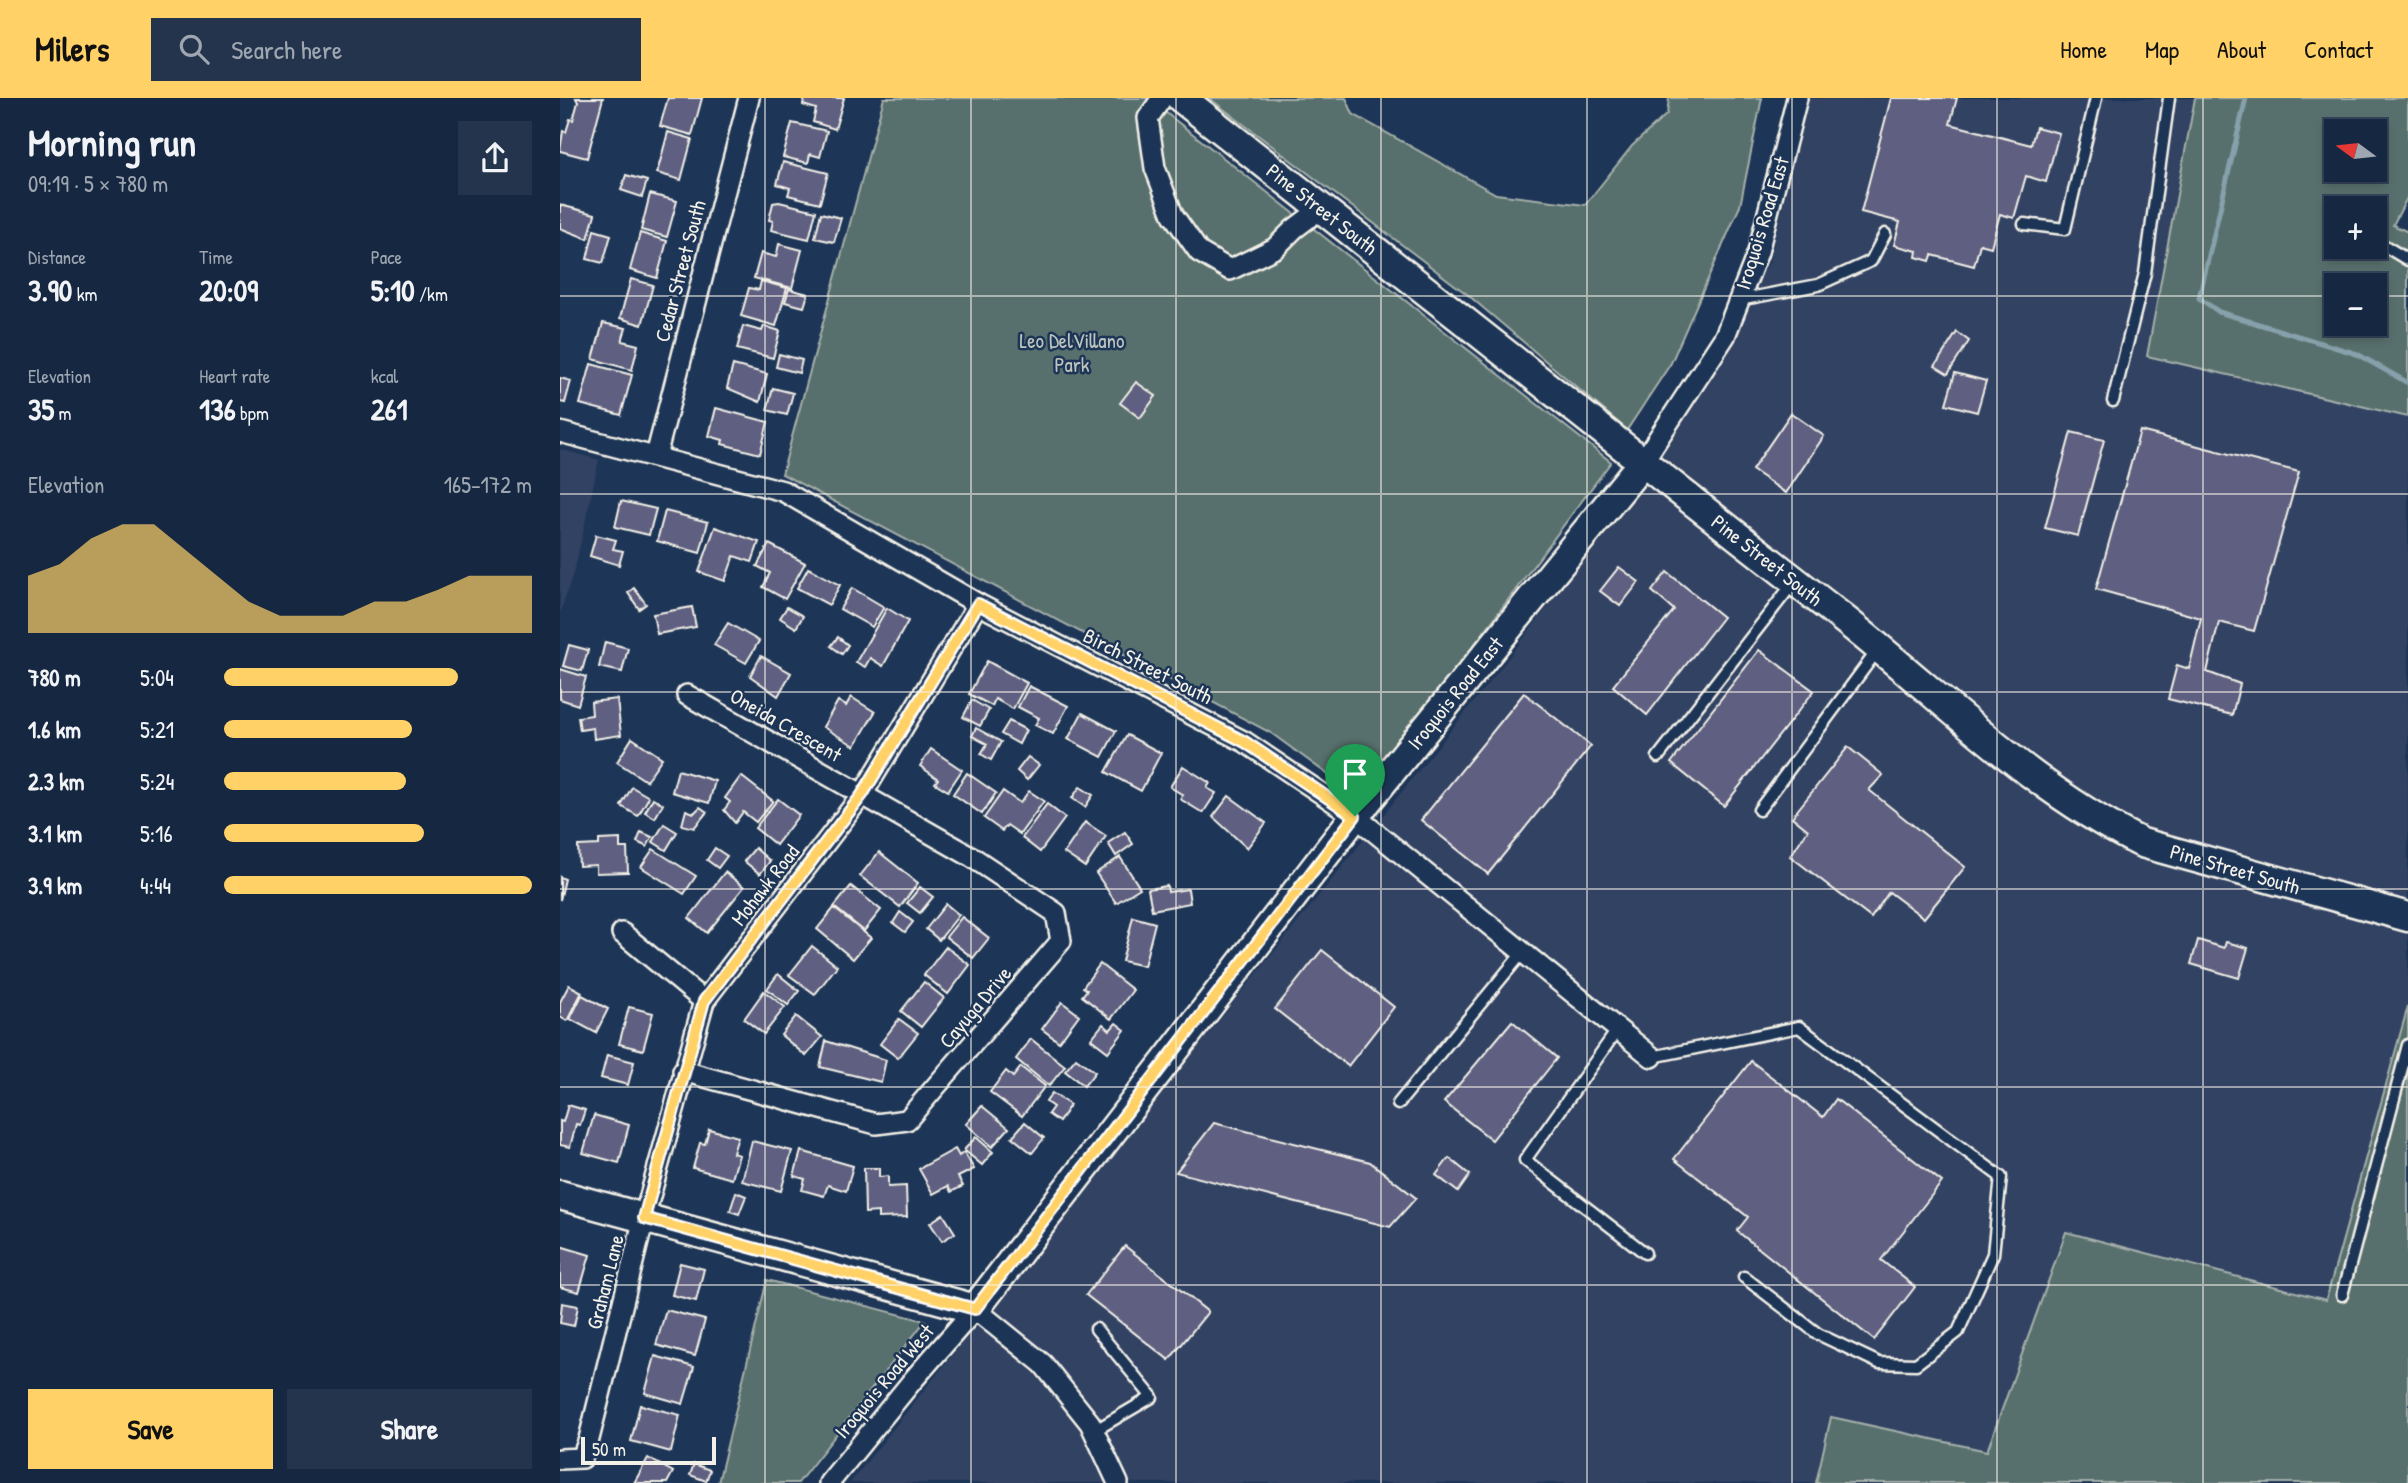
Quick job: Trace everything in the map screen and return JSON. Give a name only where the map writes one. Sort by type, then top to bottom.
[{"type":"street","name":"Cedar Street South","points":[[656,456],[749,98]]},
{"type":"street","points":[[1162,98],[1148,118],[1155,168],[1173,215],[1199,252],[1230,270],[1275,248],[1322,208]]},
{"type":"street","name":"Pine Street South","points":[[1181,98],[1880,648],[2034,777],[2104,824],[2142,843],[2408,915]]},
{"type":"street","name":"Iroquois Road East","points":[[975,1309],[1355,816],[1642,463],[1724,336],[1758,252],[1797,98]]},
{"type":"street","name":"Birch Street South","points":[[560,432],[783,492],[978,604],[1245,742],[1355,816],[1652,1056]]},
{"type":"street","name":"Mohawk Road","points":[[644,1218],[704,1001],[862,795],[978,604]]},
{"type":"street","name":"Oneida Crescent","points":[[687,695],[862,795]]},
{"type":"street","name":"Cayuga Drive","points":[[683,1071],[876,1124],[908,1120],[1061,941],[1056,913],[972,857],[862,795]]},
{"type":"street","points":[[622,933],[704,1001]]},
{"type":"street","points":[[560,1195],[975,1309],[1043,1364],[1094,1431],[1118,1483]]},
{"type":"street","name":"Graham Lane","points":[[560,1460],[582,1458],[589,1439],[644,1218]]},
{"type":"street","name":"Iroquois Road West","points":[[830,1483],[913,1380],[975,1309]]},
{"type":"lane","points":[[2024,224],[2065,229],[2096,98]]},
{"type":"lane","points":[[2113,401],[2146,273],[2169,98]]},
{"type":"lane","points":[[1739,300],[1818,285],[1871,261],[1885,234]]},
{"type":"lane","points":[[2387,247],[2408,260]]},
{"type":"lane","points":[[1658,757],[1794,581]]},
{"type":"lane","points":[[1759,810],[1880,648]]},
{"type":"lane","points":[[1398,1104],[1523,952]]},
{"type":"lane","points":[[1652,1056],[1799,1027],[2001,1177],[1993,1254],[1968,1310],[1958,1332],[1916,1364],[1879,1363],[1818,1334],[1744,1277]]},
{"type":"lane","points":[[1618,1029],[1525,1160],[1645,1253]]},
{"type":"lane","points":[[2342,1295],[2408,1045]]},
{"type":"lane","points":[[1094,1431],[1152,1397],[1096,1329]]},
{"type":"shaded area","points":[[1809,98],[2195,98],[2147,356],[2408,417],[2408,1006],[2326,1300],[2066,1232],[1987,1451],[1832,1418],[1816,1483],[850,1483],[1503,665],[1634,494],[1769,263]]},
{"type":"shaded area","points":[[560,449],[599,460],[576,564],[560,613]]},
{"type":"green space","name":"Leo DelVillano Park","points":[[884,98],[1147,98],[1611,462],[1360,798],[1271,733],[782,474]]},
{"type":"green space","points":[[1209,98],[1346,98],[1353,114],[1496,194],[1585,205],[1632,146],[1667,114],[1669,98],[1762,98],[1740,206],[1671,363],[1627,430],[1468,295]]},
{"type":"green space","points":[[2195,98],[2408,98],[2408,196],[2393,225],[2408,232],[2408,417],[2147,356]]},
{"type":"green space","points":[[2408,1006],[2408,1483],[1816,1483],[1831,1417],[1987,1451],[2066,1232],[2326,1300]]},
{"type":"green space","points":[[767,1280],[925,1321],[798,1483],[718,1483]]},
{"type":"building","points":[[576,98],[603,98],[587,158],[560,151],[563,131],[566,132],[570,119],[573,120],[578,102]]},
{"type":"building","points":[[668,98],[702,98],[692,135],[660,126]]},
{"type":"building","points":[[805,98],[844,98],[835,129],[813,122],[816,109],[803,105]]},
{"type":"building","points":[[1891,98],[1957,98],[1950,124],[2031,145],[2036,127],[2059,133],[2046,182],[2026,176],[2014,218],[2000,214],[1991,247],[1980,244],[1974,266],[1932,255],[1930,261],[1916,257],[1917,251],[1894,245],[1900,222],[1861,212]]},
{"type":"building","points":[[792,123],[827,131],[820,157],[810,154],[808,163],[783,157]]},
{"type":"building","points":[[668,132],[692,139],[681,180],[657,173]]},
{"type":"building","points":[[783,162],[828,173],[820,203],[788,195],[790,188],[777,184]]},
{"type":"building","points":[[626,175],[647,181],[642,197],[621,190]]},
{"type":"building","points":[[650,194],[677,201],[667,237],[641,230]]},
{"type":"building","points":[[773,203],[816,211],[809,239],[771,230],[773,221],[769,220]]},
{"type":"building","points":[[560,205],[595,214],[588,239],[560,228]]},
{"type":"building","points":[[821,213],[841,218],[834,242],[815,238]]},
{"type":"building","points":[[594,230],[611,235],[603,263],[587,259]]},
{"type":"building","points":[[640,233],[667,241],[657,278],[630,270]]},
{"type":"building","points":[[779,244],[802,250],[792,288],[754,278],[761,253],[776,257]]},
{"type":"building","points":[[631,279],[653,285],[642,325],[620,318]]},
{"type":"building","points":[[761,281],[787,288],[776,326],[741,316],[749,288],[759,290]]},
{"type":"building","points":[[789,289],[808,294],[804,307],[785,302]]},
{"type":"building","points":[[603,323],[626,328],[622,341],[638,345],[632,370],[593,359]]},
{"type":"building","points":[[743,326],[762,331],[764,326],[780,331],[773,358],[737,349]]},
{"type":"building","points":[[1957,332],[1969,341],[1948,374],[1935,366]]},
{"type":"building","points":[[779,354],[802,360],[799,373],[776,367]]},
{"type":"building","points":[[591,364],[632,375],[621,415],[580,404]]},
{"type":"building","points":[[733,365],[767,374],[760,402],[727,388]]},
{"type":"building","points":[[1955,373],[1986,381],[1977,412],[1946,404]]},
{"type":"building","points":[[560,378],[571,381],[565,403],[560,402]]},
{"type":"building","points":[[1136,382],[1156,396],[1140,418],[1120,403]]},
{"type":"building","points":[[773,388],[793,393],[787,415],[767,410]]},
{"type":"building","points":[[716,408],[768,422],[760,454],[722,444],[723,440],[709,436]]},
{"type":"building","points":[[1791,413],[1824,436],[1786,493],[1752,470]]},
{"type":"building","points":[[2140,431],[2299,472],[2254,631],[2219,622],[2207,672],[2240,684],[2232,715],[2168,699],[2177,665],[2189,669],[2201,618],[2096,589]]},
{"type":"building","points":[[2071,432],[2104,440],[2078,536],[2045,528]]},
{"type":"building","points":[[621,501],[656,509],[649,535],[615,527]]},
{"type":"building","points":[[665,511],[708,522],[700,553],[657,541]]},
{"type":"building","points":[[715,527],[759,542],[752,562],[734,556],[725,581],[699,572]]},
{"type":"building","points":[[596,535],[616,540],[613,549],[623,551],[619,565],[590,556]]},
{"type":"building","points":[[769,544],[805,563],[785,599],[763,587],[770,573],[757,566]]},
{"type":"building","points":[[1619,567],[1639,582],[1620,606],[1600,591]]},
{"type":"building","points":[[808,568],[840,585],[829,605],[797,588]]},
{"type":"building","points":[[1667,572],[1723,617],[1647,715],[1613,686],[1674,610],[1652,591]]},
{"type":"building","points":[[634,588],[646,604],[639,609],[628,593]]},
{"type":"building","points":[[852,588],[884,607],[872,627],[840,609]]},
{"type":"building","points":[[692,607],[696,627],[657,634],[653,614]]},
{"type":"building","points":[[787,607],[803,616],[796,628],[780,618]]},
{"type":"building","points":[[887,608],[908,621],[883,666],[870,658],[865,667],[856,662]]},
{"type":"building","points":[[728,623],[759,641],[746,663],[714,645]]},
{"type":"building","points":[[838,637],[848,645],[842,654],[831,646]]},
{"type":"building","points":[[605,642],[628,648],[622,672],[599,667]]},
{"type":"building","points":[[569,645],[588,650],[582,671],[563,666]]},
{"type":"building","points":[[1759,650],[1814,691],[1724,806],[1671,763]]},
{"type":"building","points":[[761,656],[791,673],[778,696],[750,676]]},
{"type":"building","points":[[987,661],[1027,683],[1013,709],[995,699],[992,706],[969,694]]},
{"type":"building","points":[[560,669],[586,677],[578,705],[560,699]]},
{"type":"building","points":[[1029,686],[1068,706],[1053,734],[1035,725],[1039,718],[1018,707]]},
{"type":"building","points":[[1524,693],[1591,746],[1488,874],[1421,820]]},
{"type":"building","points":[[851,697],[875,712],[855,746],[823,727],[838,701],[846,706]]},
{"type":"building","points":[[617,699],[621,735],[594,739],[593,728],[580,730],[578,717],[592,715],[591,702]]},
{"type":"building","points":[[972,700],[989,710],[980,726],[963,717]]},
{"type":"building","points":[[1082,713],[1116,731],[1102,757],[1068,739]]},
{"type":"building","points":[[1009,721],[1026,730],[1019,744],[1001,734]]},
{"type":"building","points":[[976,728],[1001,742],[991,760],[981,754],[987,744],[972,736]]},
{"type":"building","points":[[1127,735],[1161,753],[1141,791],[1106,772]]},
{"type":"building","points":[[632,738],[662,758],[646,781],[617,762]]},
{"type":"building","points":[[1848,747],[1883,775],[1869,790],[1965,867],[1924,918],[1889,892],[1871,918],[1790,856],[1808,830],[1792,817]]},
{"type":"building","points":[[931,749],[962,770],[948,791],[935,783],[938,779],[920,766]]},
{"type":"building","points":[[1028,757],[1039,765],[1027,780],[1017,771]]},
{"type":"building","points":[[1183,766],[1210,783],[1207,788],[1216,793],[1203,813],[1180,799],[1183,795],[1170,787]]},
{"type":"building","points":[[678,770],[715,781],[709,803],[672,792]]},
{"type":"building","points":[[967,773],[996,793],[982,814],[953,794]]},
{"type":"building","points":[[741,776],[773,801],[756,822],[743,812],[735,823],[724,810],[730,802],[725,798]]},
{"type":"building","points":[[632,787],[649,797],[638,816],[621,806]]},
{"type":"building","points":[[1080,787],[1093,795],[1085,807],[1072,798]]},
{"type":"building","points":[[1003,791],[1020,803],[1029,791],[1044,801],[1020,834],[1007,825],[1002,831],[984,818]]},
{"type":"building","points":[[1229,796],[1266,823],[1247,848],[1213,817]]},
{"type":"building","points":[[653,798],[663,804],[655,818],[645,812]]},
{"type":"building","points":[[778,799],[799,815],[776,845],[755,828]]},
{"type":"building","points":[[1047,804],[1065,818],[1040,852],[1022,838]]},
{"type":"building","points":[[700,807],[707,812],[694,828],[682,825],[686,810],[694,813]]},
{"type":"building","points":[[1085,822],[1106,836],[1085,867],[1064,853]]},
{"type":"building","points":[[664,824],[677,832],[666,850],[653,842]]},
{"type":"building","points":[[641,832],[652,837],[647,847],[637,842]]},
{"type":"building","points":[[1125,832],[1133,844],[1116,856],[1108,843]]},
{"type":"building","points":[[620,839],[620,848],[627,848],[628,872],[596,873],[596,865],[579,866],[578,846],[599,845],[599,840]]},
{"type":"building","points":[[715,848],[727,856],[718,868],[707,860]]},
{"type":"building","points":[[755,848],[770,861],[760,874],[744,861]]},
{"type":"building","points":[[653,849],[696,876],[684,894],[641,867]]},
{"type":"building","points":[[879,852],[918,883],[900,907],[860,876]]},
{"type":"building","points":[[1120,857],[1140,888],[1116,903],[1096,873]]},
{"type":"building","points":[[725,872],[744,887],[707,933],[689,918]]},
{"type":"building","points":[[560,877],[565,879],[560,900]]},
{"type":"building","points":[[851,886],[881,910],[864,931],[834,907]]},
{"type":"building","points":[[1167,886],[1168,892],[1188,889],[1190,903],[1152,910],[1148,889]]},
{"type":"building","points":[[920,887],[933,897],[920,913],[907,903]]},
{"type":"building","points":[[946,904],[959,915],[939,940],[926,929]]},
{"type":"building","points":[[834,908],[871,938],[853,959],[817,929]]},
{"type":"building","points":[[900,912],[913,922],[905,932],[893,923]]},
{"type":"building","points":[[962,917],[989,938],[973,958],[946,937]]},
{"type":"building","points":[[1133,917],[1155,923],[1144,966],[1122,961]]},
{"type":"building","points":[[2198,940],[2224,948],[2226,942],[2248,948],[2239,978],[2191,964]]},
{"type":"building","points":[[812,946],[837,966],[815,994],[789,975]]},
{"type":"building","points":[[946,947],[970,965],[948,994],[924,975]]},
{"type":"building","points":[[1322,950],[1394,1007],[1348,1066],[1275,1009]]},
{"type":"building","points":[[1100,964],[1133,990],[1111,1019],[1082,996],[1087,990],[1083,987]]},
{"type":"building","points":[[778,974],[799,991],[788,1005],[767,989]]},
{"type":"building","points":[[924,982],[944,998],[921,1027],[901,1011]]},
{"type":"building","points":[[569,985],[582,992],[567,1021],[560,1017],[560,1002]]},
{"type":"building","points":[[764,991],[785,1007],[764,1034],[744,1019]]},
{"type":"building","points":[[582,995],[608,1009],[596,1033],[570,1019]]},
{"type":"building","points":[[1062,1002],[1079,1015],[1059,1042],[1042,1029]]},
{"type":"building","points":[[629,1007],[653,1013],[643,1050],[619,1044]]},
{"type":"building","points":[[796,1016],[822,1037],[806,1056],[781,1035]]},
{"type":"building","points":[[899,1019],[918,1033],[898,1058],[880,1044]]},
{"type":"building","points":[[1512,1021],[1557,1058],[1492,1140],[1444,1102]]},
{"type":"building","points":[[1116,1023],[1125,1030],[1108,1052],[1091,1039],[1103,1024],[1110,1030]]},
{"type":"building","points":[[1031,1039],[1065,1066],[1049,1086],[1016,1059]]},
{"type":"building","points":[[826,1041],[886,1060],[881,1082],[820,1067]]},
{"type":"building","points":[[607,1055],[634,1062],[628,1085],[601,1078]]},
{"type":"building","points":[[1076,1058],[1095,1072],[1084,1086],[1065,1071]]},
{"type":"building","points":[[1751,1061],[1823,1117],[1836,1099],[1942,1182],[1881,1260],[1915,1287],[1874,1340],[1737,1231],[1748,1217],[1674,1159]]},
{"type":"building","points":[[1021,1067],[1045,1086],[1022,1116],[990,1092],[1006,1071],[1013,1077]]},
{"type":"building","points":[[1052,1093],[1070,1105],[1059,1122],[1048,1114],[1053,1107],[1046,1102]]},
{"type":"building","points":[[568,1105],[585,1110],[580,1125],[576,1124],[570,1147],[560,1145],[560,1121],[563,1122]]},
{"type":"building","points":[[982,1106],[1009,1128],[992,1147],[966,1124]]},
{"type":"building","points":[[594,1115],[629,1125],[619,1163],[583,1153]]},
{"type":"building","points":[[1025,1122],[1044,1138],[1032,1153],[1012,1137]]},
{"type":"building","points":[[1214,1123],[1370,1162],[1416,1198],[1390,1227],[1176,1172]]},
{"type":"building","points":[[709,1129],[738,1137],[733,1153],[739,1155],[732,1179],[693,1168],[700,1143],[705,1144]]},
{"type":"building","points":[[976,1137],[993,1152],[982,1165],[964,1150]]},
{"type":"building","points":[[752,1141],[792,1151],[781,1191],[742,1181]]},
{"type":"building","points":[[955,1149],[959,1156],[964,1152],[974,1169],[958,1177],[963,1186],[951,1192],[948,1186],[933,1194],[919,1169]]},
{"type":"building","points":[[801,1151],[853,1166],[846,1191],[828,1185],[824,1196],[802,1190],[805,1179],[794,1176]]},
{"type":"building","points":[[1449,1158],[1470,1175],[1458,1192],[1436,1175]]},
{"type":"building","points":[[864,1168],[879,1168],[879,1177],[888,1176],[888,1187],[906,1186],[907,1217],[878,1218],[878,1212],[865,1213]]},
{"type":"building","points":[[736,1192],[746,1196],[739,1214],[730,1211]]},
{"type":"building","points":[[943,1214],[955,1233],[942,1241],[930,1223]]},
{"type":"building","points":[[560,1246],[590,1255],[579,1292],[560,1287]]},
{"type":"building","points":[[1125,1246],[1208,1312],[1169,1360],[1086,1295]]},
{"type":"building","points":[[680,1263],[704,1269],[696,1301],[672,1295]]},
{"type":"building","points":[[562,1303],[578,1306],[574,1326],[560,1323]]},
{"type":"building","points":[[666,1310],[705,1320],[695,1356],[656,1345]]},
{"type":"building","points":[[655,1356],[694,1367],[683,1404],[645,1393]]},
{"type":"building","points":[[640,1405],[680,1415],[671,1452],[631,1441]]},
{"type":"building","points":[[648,1458],[673,1472],[667,1483],[634,1483]]},
{"type":"building","points":[[694,1464],[710,1470],[706,1481],[690,1475]]},
{"type":"waterway","points":[[2246,98],[2199,298],[2219,312],[2357,354],[2408,383]]},
{"type":"route","points":[[978,604],[1245,742],[1355,816],[975,1309],[644,1218],[704,1001],[862,795],[978,604]]}]
